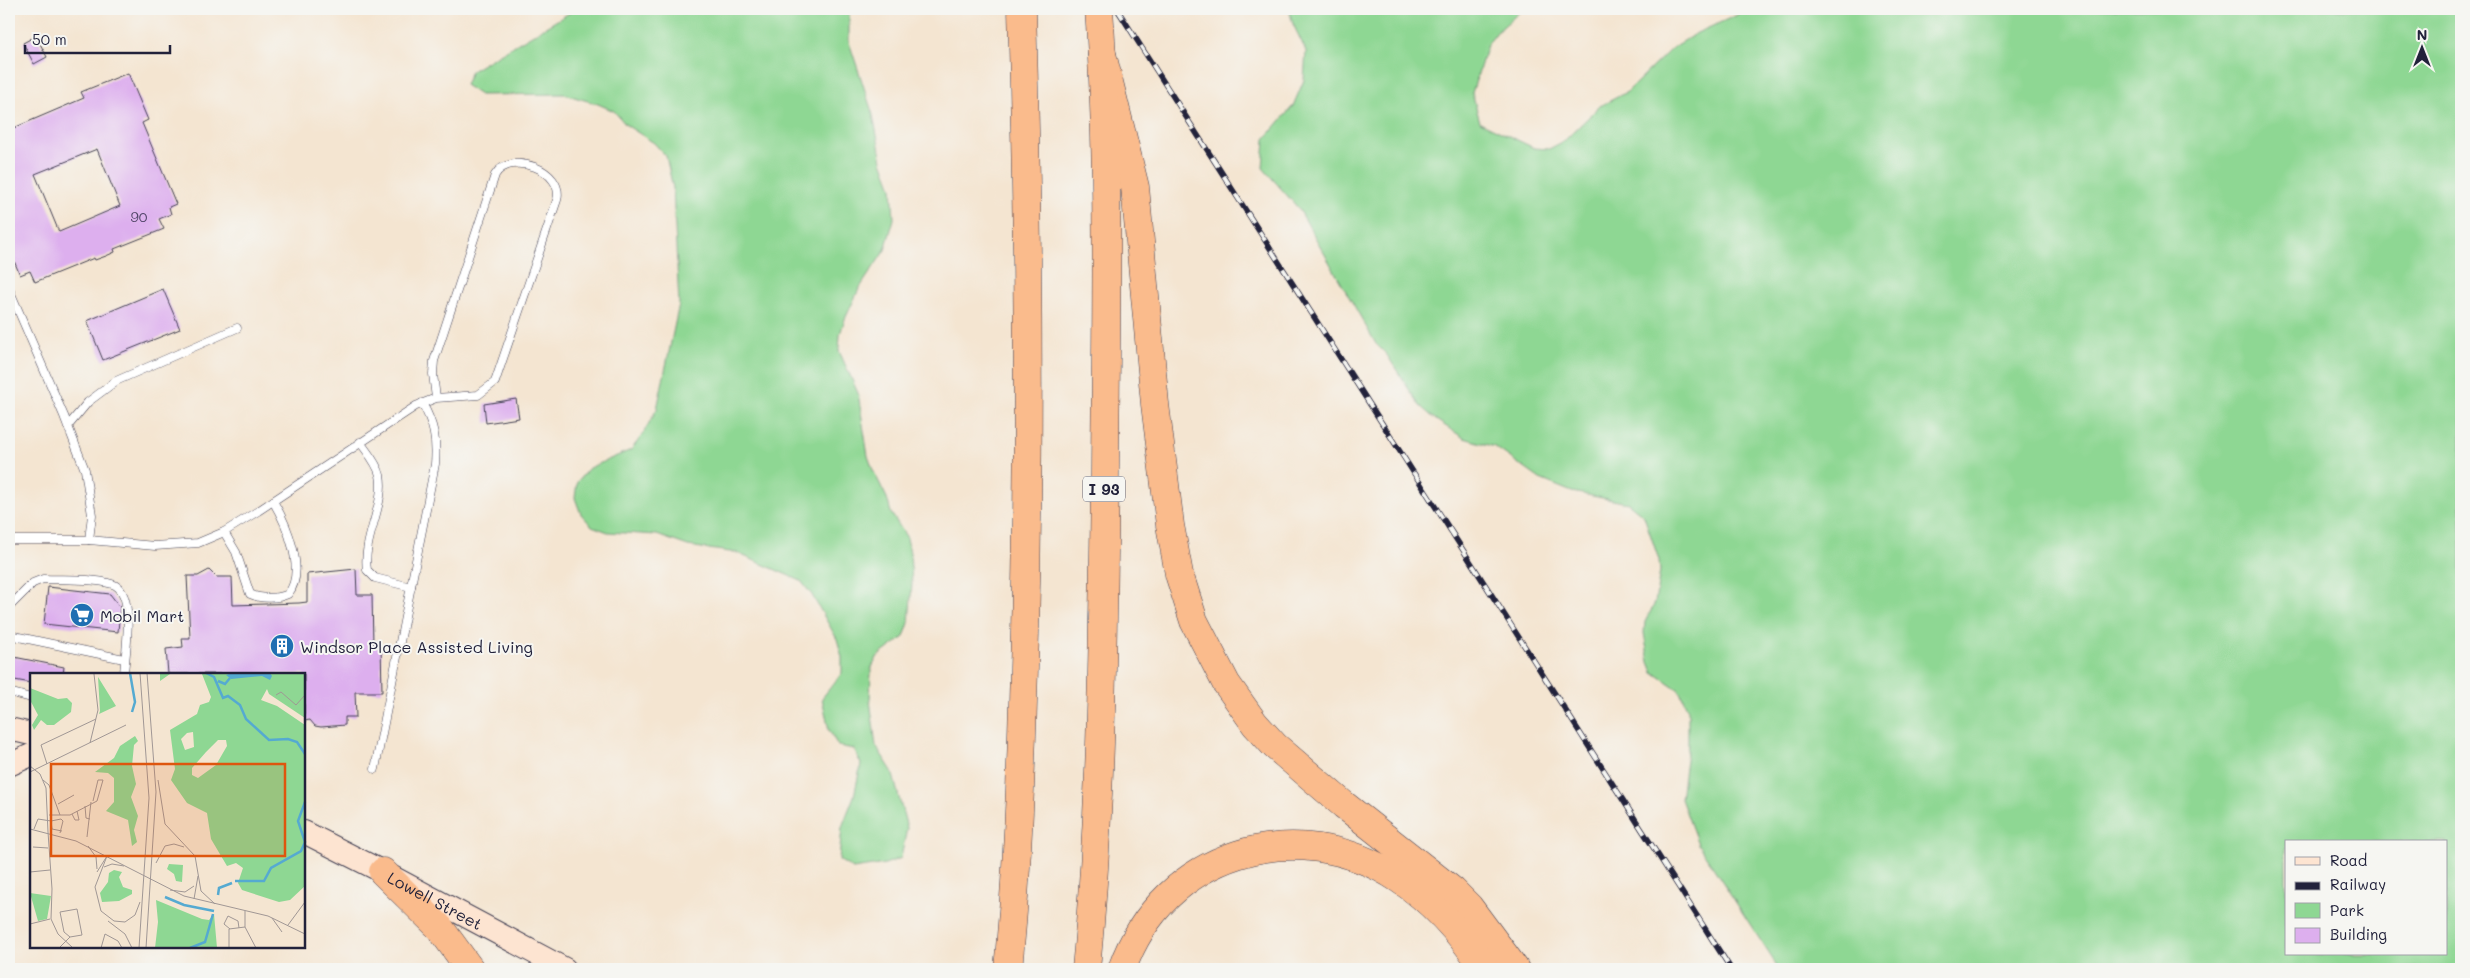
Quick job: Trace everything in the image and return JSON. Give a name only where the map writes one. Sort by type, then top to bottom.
[{"type":"highway","points":[[1008,969],[1020,765],[1028,487],[1028,184],[1022,9]]},
{"type":"highway","name":"I 93","points":[[1086,969],[1099,757],[1104,528],[1107,301],[1102,54],[1099,9]]},
{"type":"highway","points":[[1102,54],[1135,187],[1155,404],[1170,525],[1179,574],[1194,620],[1226,683],[1268,739],[1304,773],[1453,891],[1469,907],[1515,969]]},
{"type":"highway","points":[[1122,969],[1145,924],[1164,900],[1188,879],[1216,862],[1247,851],[1267,847],[1299,845],[1318,847],[1344,854],[1369,863],[1399,879],[1445,918],[1486,969]]},
{"type":"highway","points":[[383,872],[440,928],[470,969]]},
{"type":"main road","points":[[9,729],[30,734]]},
{"type":"main road","points":[[9,765],[30,755]]},
{"type":"main road","name":"Lowell Street","points":[[305,833],[565,969]]},
{"type":"lane","points":[[9,540],[89,540],[155,546],[184,546],[198,543],[224,532],[422,403],[436,398],[478,395],[496,382],[558,196],[555,182],[550,175],[542,171],[513,163],[500,168],[494,175],[434,361],[433,380],[436,398]]},
{"type":"lane","points":[[9,289],[68,426],[89,487],[92,515],[89,540]]},
{"type":"lane","points":[[68,426],[88,402],[116,381],[237,328]]},
{"type":"lane","points":[[375,769],[435,464],[437,444],[432,421],[422,403]]},
{"type":"lane","points":[[360,442],[375,464],[380,479],[366,555],[366,570],[375,578],[411,587]]},
{"type":"lane","points":[[224,532],[236,552],[250,594],[279,597],[288,594],[294,586],[295,578],[292,544],[286,524],[273,501]]},
{"type":"lane","points":[[9,608],[33,584],[43,579],[113,584],[125,595],[128,609],[124,673]]},
{"type":"lane","points":[[9,635],[124,660]]},
{"type":"lane","points":[[9,692],[30,698]]},
{"type":"green space","points":[[576,9],[849,9],[849,42],[873,115],[882,161],[892,188],[894,219],[885,250],[859,289],[845,319],[840,334],[839,351],[858,393],[868,456],[873,470],[887,498],[891,513],[907,538],[912,584],[909,623],[904,637],[878,656],[871,669],[870,700],[876,746],[892,771],[907,828],[901,858],[885,864],[853,869],[839,860],[842,827],[854,796],[861,764],[854,749],[838,746],[829,730],[822,698],[842,673],[842,657],[837,639],[812,595],[801,581],[737,553],[688,546],[657,535],[608,532],[592,526],[581,514],[575,498],[577,482],[589,468],[631,450],[657,409],[679,304],[673,188],[666,156],[654,143],[626,125],[614,111],[598,104],[564,94],[480,95],[465,85],[471,71]]},
{"type":"green space","points":[[1289,9],[1523,9],[1497,32],[1487,45],[1472,93],[1480,122],[1534,148],[1549,149],[1564,141],[1600,106],[1627,92],[1672,48],[1697,33],[1737,15],[1743,9],[2461,9],[2461,969],[1779,969],[1698,844],[1681,799],[1688,744],[1688,710],[1679,690],[1653,672],[1649,662],[1644,633],[1645,622],[1655,603],[1660,571],[1659,560],[1644,516],[1628,503],[1572,492],[1540,479],[1495,447],[1464,438],[1436,420],[1419,405],[1387,355],[1376,344],[1299,209],[1263,168],[1265,139],[1293,106],[1304,80],[1306,51],[1293,24]]},
{"type":"building","points":[[36,36],[47,57],[34,64],[23,43]]},
{"type":"building","points":[[128,73],[148,120],[142,123],[176,204],[169,207],[171,214],[159,219],[164,229],[114,249],[115,252],[106,256],[95,260],[94,258],[35,282],[30,271],[20,275],[9,249],[9,130],[84,98],[81,92]],"holes":[[[97,149],[120,206],[59,232],[35,174]]]},
{"type":"building","points":[[163,289],[180,329],[103,360],[87,321]]},
{"type":"building","points":[[516,399],[519,418],[486,423],[484,404]]},
{"type":"building","name":"Windsor Place Assisted Living","points":[[356,569],[357,595],[372,595],[373,645],[381,645],[382,692],[355,692],[356,717],[345,717],[345,725],[321,727],[315,726],[310,720],[305,721],[305,673],[168,673],[166,649],[183,647],[182,638],[190,638],[187,576],[198,576],[209,570],[216,577],[232,577],[233,605],[307,602],[307,574]]},
{"type":"building","name":"Mobil Mart","points":[[48,587],[110,594],[120,607],[118,632],[44,624]]},
{"type":"building","points":[[9,656],[64,667],[63,673],[30,673],[30,683],[9,679]]},
{"type":"railway","points":[[1117,9],[1731,969]]},
{"type":"place","name":"Mobil Mart","points":[[82,615]]},
{"type":"place","name":"Windsor Place Assisted Living","points":[[282,646]]}]
